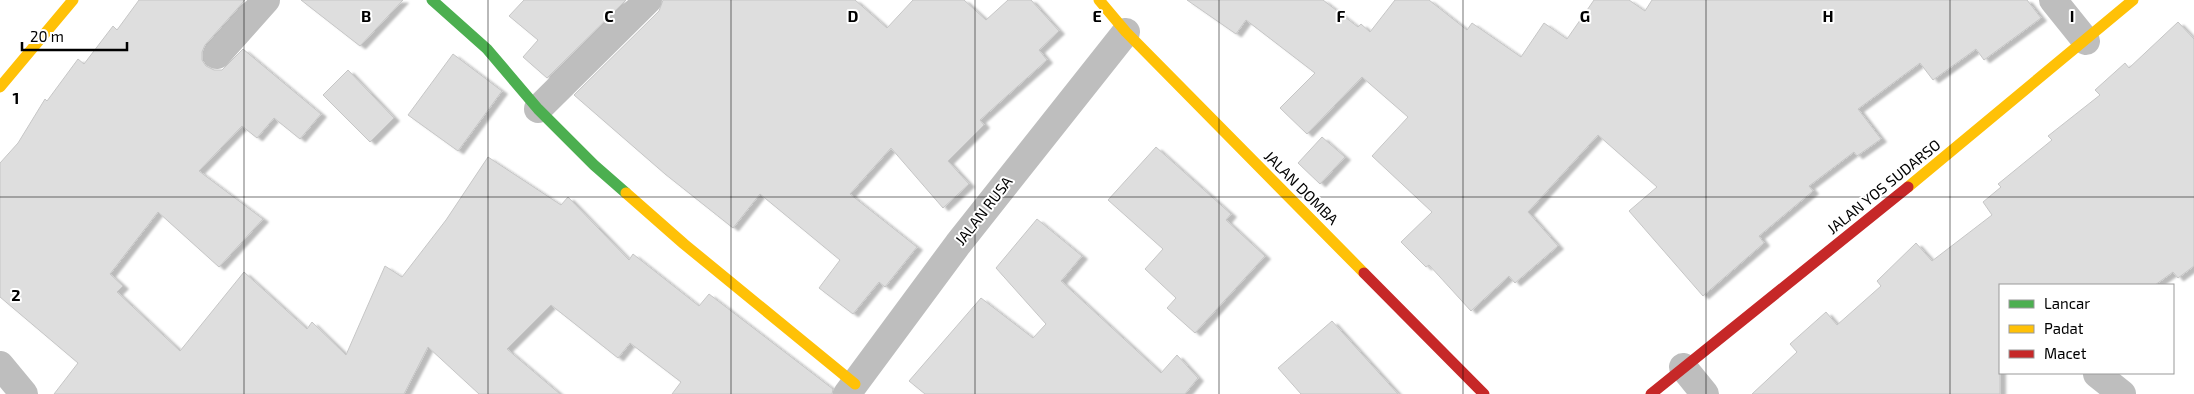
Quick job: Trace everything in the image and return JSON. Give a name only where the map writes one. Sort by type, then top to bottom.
[{"type":"main road","points":[[0,87],[73,0]]},
{"type":"main road","points":[[434,0],[486,49],[538,109],[609,178],[851,389]]},
{"type":"main road","name":"JALAN DOMBA","points":[[1099,0],[1126,32],[1484,394]]},
{"type":"main road","name":"JALAN YOS SUDARSO","points":[[1652,394],[2086,41],[2133,0]]},
{"type":"street","points":[[217,55],[266,0]]},
{"type":"street","points":[[538,109],[648,0]]},
{"type":"street","points":[[2053,0],[2086,41]]},
{"type":"street","name":"JALAN RUSA","points":[[851,389],[958,244],[1126,32]]},
{"type":"street","points":[[0,365],[24,394]]},
{"type":"street","points":[[1683,367],[1705,394]]},
{"type":"street","points":[[2097,374],[2122,394]]},
{"type":"building","points":[[139,0],[245,0],[205,45],[202,52],[202,60],[206,66],[214,70],[222,70],[243,49],[321,114],[300,139],[274,118],[257,138],[242,126],[199,171],[263,219],[219,267],[158,212],[110,274],[123,286],[117,292],[180,351],[244,272],[307,329],[312,322],[346,355],[385,266],[402,277],[446,220],[488,157],[561,205],[568,197],[629,260],[633,254],[699,306],[709,294],[833,389],[832,394],[672,394],[681,382],[630,343],[618,358],[551,305],[507,349],[560,394],[479,394],[428,347],[404,394],[54,394],[78,363],[0,297],[0,163],[18,143],[45,99],[47,101],[78,59],[84,64],[113,26],[117,30]]},
{"type":"building","points":[[301,0],[403,0],[360,46]]},
{"type":"building","points":[[524,0],[626,0],[547,78],[523,57],[538,40],[509,16]]},
{"type":"building","points":[[663,0],[855,0],[887,28],[913,0],[964,0],[986,20],[1008,0],[1031,0],[1059,31],[1039,50],[1047,60],[980,120],[984,125],[948,161],[969,184],[943,208],[891,148],[850,194],[917,247],[885,287],[879,282],[853,314],[819,288],[840,260],[760,194],[733,228],[665,174],[574,95],[659,11]]},
{"type":"building","points":[[1187,0],[1323,0],[1358,27],[1361,24],[1370,32],[1395,0],[1429,0],[1467,30],[1472,23],[1521,57],[1544,23],[1567,39],[1594,0],[1629,0],[1645,11],[1652,0],[2027,0],[2041,18],[1984,60],[1976,49],[1933,80],[1920,63],[1858,109],[1881,139],[1857,156],[1854,152],[1809,186],[1813,191],[1759,236],[1764,243],[1703,296],[1629,211],[1657,187],[1598,135],[1528,212],[1558,246],[1515,283],[1509,276],[1471,311],[1429,265],[1426,267],[1401,242],[1432,212],[1372,156],[1408,117],[1362,77],[1307,134],[1280,108],[1315,73],[1246,20],[1236,34]]},
{"type":"building","points":[[2178,22],[2194,39],[2194,266],[2178,278],[2173,272],[2156,284],[1999,284],[2000,394],[1752,394],[1797,352],[1790,344],[1826,312],[1837,325],[1881,286],[1877,281],[1916,243],[1932,261],[1992,215],[1983,202],[2001,187],[1998,184],[2052,140],[2048,136],[2100,95],[2095,90],[2125,63],[2129,68]]},
{"type":"building","points":[[453,54],[502,91],[458,151],[408,115]]},
{"type":"building","points":[[348,70],[394,118],[370,142],[323,95]]},
{"type":"building","points":[[1322,137],[1345,157],[1320,184],[1298,163]]},
{"type":"building","points":[[1156,147],[1231,214],[1226,220],[1265,256],[1195,333],[1167,308],[1176,298],[1145,269],[1163,249],[1108,200]]},
{"type":"building","points":[[1037,219],[1082,256],[1061,281],[1161,373],[1177,355],[1198,378],[1185,394],[925,394],[909,381],[981,298],[1033,338],[1046,324],[996,268]]},
{"type":"building","points":[[1332,321],[1398,394],[1301,394],[1278,368]]},
{"type":"traffic: fast","points":[[432,0],[487,49],[538,109],[594,165],[626,193]]},
{"type":"traffic: slow","points":[[0,87],[73,0]]},
{"type":"traffic: slow","points":[[1099,0],[1126,32],[1364,273]]},
{"type":"traffic: slow","points":[[1908,187],[2133,0]]},
{"type":"traffic: slow","points":[[626,193],[684,244],[855,384]]},
{"type":"traffic: jam","points":[[1651,394],[1908,187]]},
{"type":"traffic: jam","points":[[1364,273],[1484,394]]}]
